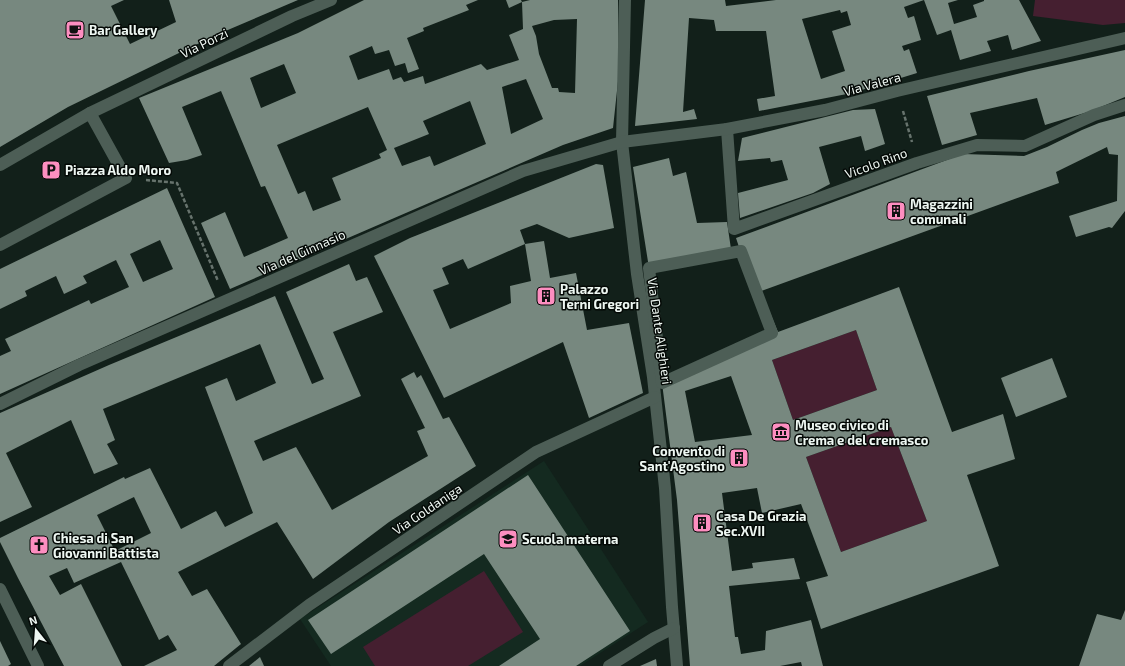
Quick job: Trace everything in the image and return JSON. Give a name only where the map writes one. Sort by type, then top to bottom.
[{"type":"street","name":"Via Porzi","points":[[90,114],[292,16],[331,0]]},
{"type":"street","name":"Via Dante Alighieri","points":[[625,0],[622,142],[637,274],[655,397],[665,488],[677,666]]},
{"type":"street","name":"Via Valera","points":[[622,142],[727,129],[825,110],[898,91],[1125,38]]},
{"type":"street","name":"Vicolo Rino","points":[[727,129],[734,229],[918,163],[977,144],[1025,146],[1094,115],[1125,105]]},
{"type":"street","points":[[0,165],[90,114],[126,178],[0,245]]},
{"type":"street","name":"Via del Ginnasio","points":[[0,404],[79,365],[523,171],[622,142]]},
{"type":"street","points":[[741,251],[772,333],[662,383],[650,268],[741,251]]},
{"type":"street","name":"Via Goldaniga","points":[[229,666],[309,605],[536,452],[655,397]]},
{"type":"street","points":[[0,589],[34,665]]},
{"type":"street","points":[[610,666],[654,638],[674,628]]},
{"type":"path","points":[[898,91],[918,163]]},
{"type":"path","points":[[126,178],[176,183],[226,300]]},
{"type":"shaded area","points":[[1035,0],[1125,0],[1125,23],[1103,25],[1033,16]]},
{"type":"shaded area","points":[[856,330],[877,390],[793,420],[772,360]]},
{"type":"shaded area","points":[[891,427],[927,521],[841,552],[806,457]]},
{"type":"shaded area","points":[[544,461],[648,622],[580,666],[331,666],[300,619]]},
{"type":"shaded area","points":[[484,571],[523,632],[468,666],[375,666],[363,647]]},
{"type":"building","points":[[0,0],[124,0],[111,6],[130,44],[176,22],[169,0],[298,0],[216,35],[68,107],[0,147]]},
{"type":"building","points":[[364,0],[478,0],[466,5],[469,10],[423,28],[424,31],[407,38],[419,69],[408,73],[405,63],[395,66],[389,50],[375,54],[372,46],[349,56],[358,80],[389,69],[393,80],[401,77],[404,82],[423,76],[425,84],[481,64],[487,70],[519,60],[509,35],[523,29],[522,2],[530,0],[618,0],[619,72],[613,128],[563,145],[230,289],[201,223],[225,212],[244,257],[288,238],[265,186],[261,187],[221,91],[182,107],[202,155],[187,160],[169,163],[139,98],[298,33]],"holes":[[[577,19],[575,93],[559,92],[558,88],[552,88],[539,54],[536,36],[532,26],[554,20]],[[284,64],[296,93],[261,108],[250,78]],[[526,79],[543,119],[511,134],[502,87]],[[470,101],[486,144],[434,166],[430,156],[402,166],[394,148],[429,134],[423,121]],[[368,107],[387,150],[379,154],[381,158],[332,178],[341,200],[313,211],[305,191],[298,194],[277,145]]]},
{"type":"building","points":[[506,0],[521,0],[522,2],[509,8]]},
{"type":"building","points":[[645,0],[725,0],[726,6],[776,0],[924,0],[904,7],[908,18],[914,16],[921,40],[902,46],[904,51],[909,49],[917,73],[852,93],[759,111],[757,99],[775,96],[766,31],[716,31],[714,20],[689,18],[683,112],[694,109],[697,119],[635,126]],"holes":[[[840,10],[841,13],[847,11],[851,25],[832,31],[845,71],[821,79],[802,19]]]},
{"type":"building","points":[[924,0],[958,0],[948,3],[954,24],[977,17],[973,5],[984,0],[1019,0],[1041,41],[1012,50],[1008,35],[987,41],[991,51],[960,60],[951,30],[937,35]]},
{"type":"building","points":[[1125,50],[1125,97],[1091,111],[1045,125],[1037,98],[970,113],[977,135],[942,145],[927,96],[1029,71]]},
{"type":"building","points":[[875,109],[885,144],[865,151],[861,136],[819,147],[830,184],[813,193],[740,218],[738,193],[788,180],[782,160],[771,162],[770,158],[738,161],[742,138],[853,110]]},
{"type":"building","points":[[1125,116],[1125,211],[1112,228],[1109,227],[1076,237],[1069,216],[1117,201],[1118,155],[1109,154],[1107,147],[1056,172],[1059,183],[761,291],[778,332],[899,287],[952,432],[1003,414],[1015,459],[967,475],[999,566],[821,629],[806,582],[828,576],[801,504],[762,513],[757,488],[722,493],[732,571],[753,568],[752,563],[794,558],[800,579],[729,586],[735,637],[738,637],[741,654],[765,650],[766,631],[811,620],[823,666],[802,666],[801,662],[780,666],[690,666],[677,500],[662,383],[772,333],[741,251],[649,268],[633,167],[669,158],[673,176],[686,172],[697,223],[727,222],[731,249],[739,247],[736,238],[963,154],[1024,156],[1099,123]],"holes":[[[856,330],[877,390],[793,420],[772,360]],[[731,376],[752,435],[695,442],[685,391]],[[891,427],[927,521],[841,552],[806,457]]]},
{"type":"building","name":"Palazzo Terni Gregori","points":[[596,164],[603,165],[614,228],[569,238],[537,224],[520,230],[525,244],[544,241],[550,278],[576,273],[587,330],[629,323],[643,393],[589,418],[563,342],[444,398],[374,256],[410,238]],"holes":[[[525,244],[531,281],[510,286],[511,303],[450,329],[433,290],[449,284],[442,268],[463,259],[468,269]]]},
{"type":"building","points":[[167,188],[215,297],[0,394],[0,356],[11,351],[5,339],[89,300],[91,304],[129,287],[116,260],[83,276],[87,283],[64,294],[56,276],[25,291],[27,296],[0,309],[0,269]],"holes":[[[160,240],[173,269],[143,282],[130,254]]]},
{"type":"building","points":[[349,264],[356,281],[367,277],[383,312],[333,332],[361,396],[254,441],[263,461],[296,447],[332,510],[428,456],[417,431],[425,428],[401,379],[414,372],[417,378],[421,375],[443,419],[449,417],[476,466],[389,522],[313,579],[277,522],[178,572],[192,596],[207,589],[241,644],[214,666],[144,666],[177,650],[168,635],[159,640],[121,562],[74,583],[67,568],[49,576],[60,595],[81,584],[122,666],[64,666],[0,542],[0,538],[124,477],[125,479],[150,468],[181,529],[216,511],[225,527],[253,513],[205,387],[227,378],[236,401],[276,383],[260,344],[103,409],[115,440],[107,444],[118,464],[94,474],[71,420],[6,453],[32,507],[0,522],[0,413],[109,365],[275,296],[312,384],[324,379],[286,292]],"holes":[[[134,497],[151,533],[115,551],[97,515]]]},
{"type":"building","points":[[1052,358],[1067,397],[1016,417],[1001,378]]},
{"type":"building","points":[[528,475],[630,631],[576,666],[499,666],[540,639],[484,554],[331,654],[308,620]]},
{"type":"building","points":[[1125,610],[1125,666],[1079,666],[1097,614],[1121,620]]},
{"type":"building","points":[[0,641],[11,664],[8,666],[0,666]]},
{"type":"building","points":[[260,657],[264,666],[249,666]]},
{"type":"building","points":[[656,659],[657,666],[640,666]]},
{"type":"place","name":"Bar Gallery","points":[[75,30]]},
{"type":"place","name":"Piazza Aldo Moro","points":[[51,170]]},
{"type":"place","name":"Magazzini comunali","points":[[896,211]]},
{"type":"place","name":"Palazzo Terni Gregori","points":[[546,296]]},
{"type":"place","name":"Museo civico di Crema e del cremasco","points":[[781,432]]},
{"type":"place","name":"Convento di Sant'Agostino","points":[[739,458]]},
{"type":"place","name":"Casa De Grazia Sec.XVII","points":[[702,523]]},
{"type":"place","name":"Scuola materna","points":[[508,539]]},
{"type":"place","name":"Chiesa di San Giovanni Battista","points":[[39,545]]}]
